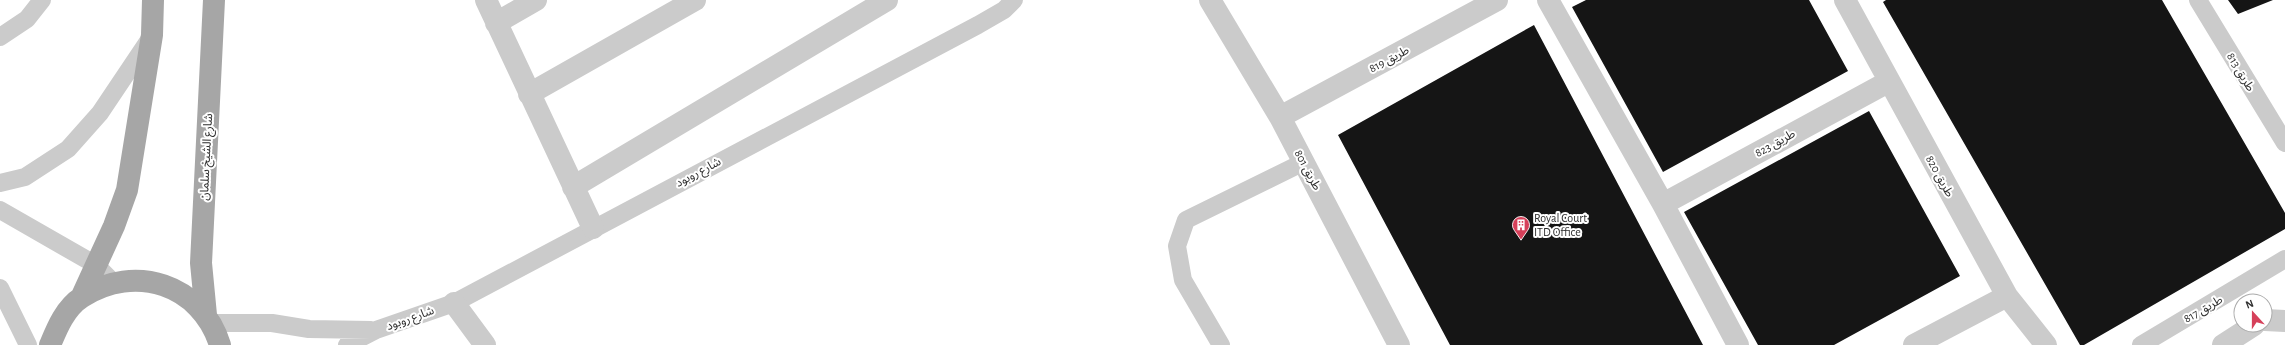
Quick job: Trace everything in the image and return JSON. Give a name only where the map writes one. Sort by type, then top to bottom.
[{"type":"main road","points":[[50,345],[61,319],[81,298],[127,190],[152,35],[153,0]]},
{"type":"main road","name":"شارع الشيخ سلمان","points":[[209,319],[201,263],[214,0]]},
{"type":"main road","points":[[81,298],[113,282],[148,280],[180,292],[209,319],[220,345]]},
{"type":"street","points":[[486,0],[593,228]]},
{"type":"street","points":[[496,23],[536,0]]},
{"type":"street","points":[[529,94],[695,0]]},
{"type":"street","points":[[573,187],[887,0]]},
{"type":"street","name":"طريق 801","points":[[1210,0],[1280,117],[1399,345]]},
{"type":"street","name":"طريق 819","points":[[1280,117],[1497,0]]},
{"type":"street","points":[[1548,0],[1663,204],[1738,345]]},
{"type":"street","name":"طريق 820","points":[[1845,0],[1888,82],[2007,296],[2046,345]]},
{"type":"street","name":"طريق 823","points":[[1663,204],[1888,82]]},
{"type":"street","points":[[1914,345],[2007,296]]},
{"type":"street","points":[[454,303],[485,345]]},
{"type":"street","points":[[2223,345],[2242,333]]},
{"type":"lane","points":[[0,37],[27,19],[42,0]]},
{"type":"lane","name":"شارع روبود","points":[[347,345],[376,330],[454,303],[978,25],[1004,10],[1014,0]]},
{"type":"lane","name":"طريق 813","points":[[2198,0],[2285,143]]},
{"type":"lane","points":[[0,183],[25,177],[68,149],[100,113],[152,35]]},
{"type":"lane","points":[[1221,345],[1183,280],[1177,246],[1186,220],[1304,162]]},
{"type":"lane","points":[[0,210],[96,265],[113,282]]},
{"type":"lane","name":"طريق 817","points":[[2141,345],[2285,259]]},
{"type":"lane","points":[[0,288],[28,345]]},
{"type":"lane","name":"شارع روبود","points":[[209,319],[272,323],[309,329],[376,330]]},
{"type":"building","points":[[1586,0],[1809,0],[1848,71],[1663,172],[1572,7]]},
{"type":"building","points":[[1886,0],[2162,0],[2285,213],[2285,229],[2084,345],[2080,345],[1883,2]]},
{"type":"building","points":[[2228,0],[2273,0],[2238,14]]},
{"type":"building","name":"Royal Court ITD Office","points":[[1534,25],[1703,345],[1450,345],[1338,135]]},
{"type":"building","points":[[1869,111],[1960,276],[1834,345],[1758,345],[1684,212]]},
{"type":"place","name":"Royal Court ITD Office","points":[[1521,240]]}]
